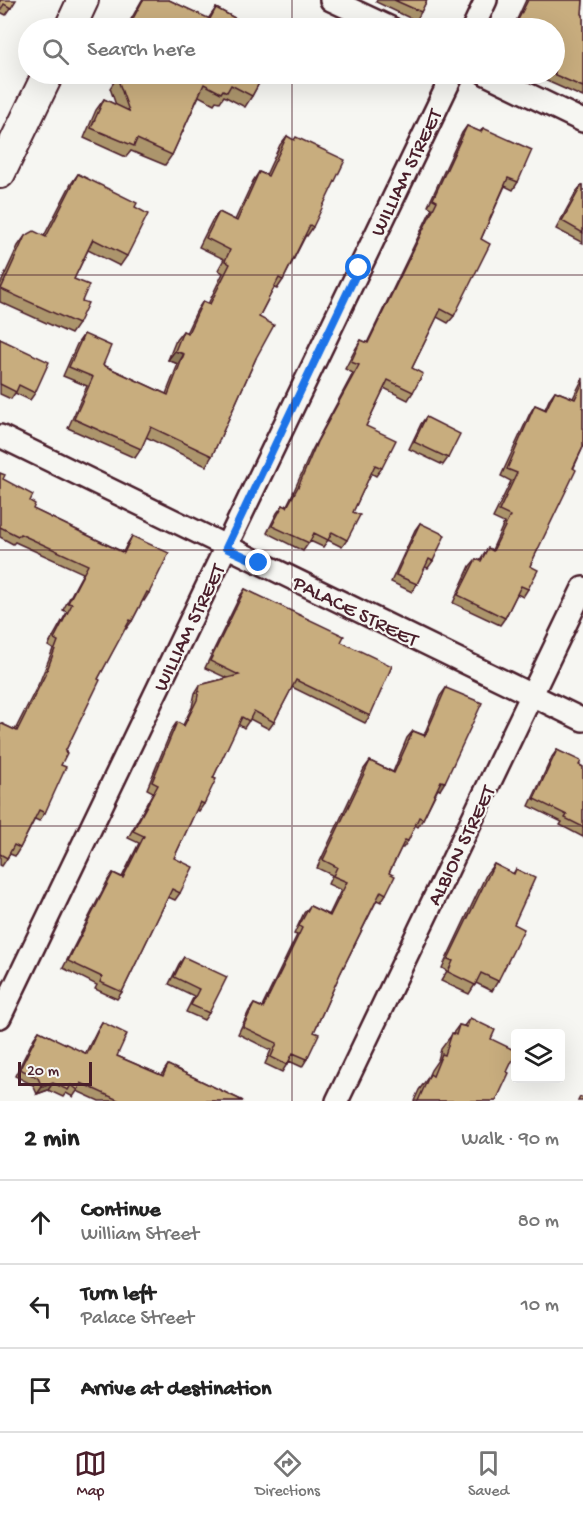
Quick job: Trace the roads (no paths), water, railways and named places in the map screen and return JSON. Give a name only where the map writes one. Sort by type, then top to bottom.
[{"type":"main road","points":[[75,18],[83,0]]},
{"type":"main road","points":[[0,173],[43,84]]},
{"type":"street","points":[[331,0],[370,18]]},
{"type":"street","points":[[478,18],[486,0]]},
{"type":"street","name":"WILLIAM STREET","points":[[0,1017],[448,84]]},
{"type":"street","points":[[507,84],[583,121]]},
{"type":"street","name":"PALACE STREET","points":[[0,436],[583,720]]},
{"type":"street","name":"ALBION STREET","points":[[337,1101],[583,588]]}]
